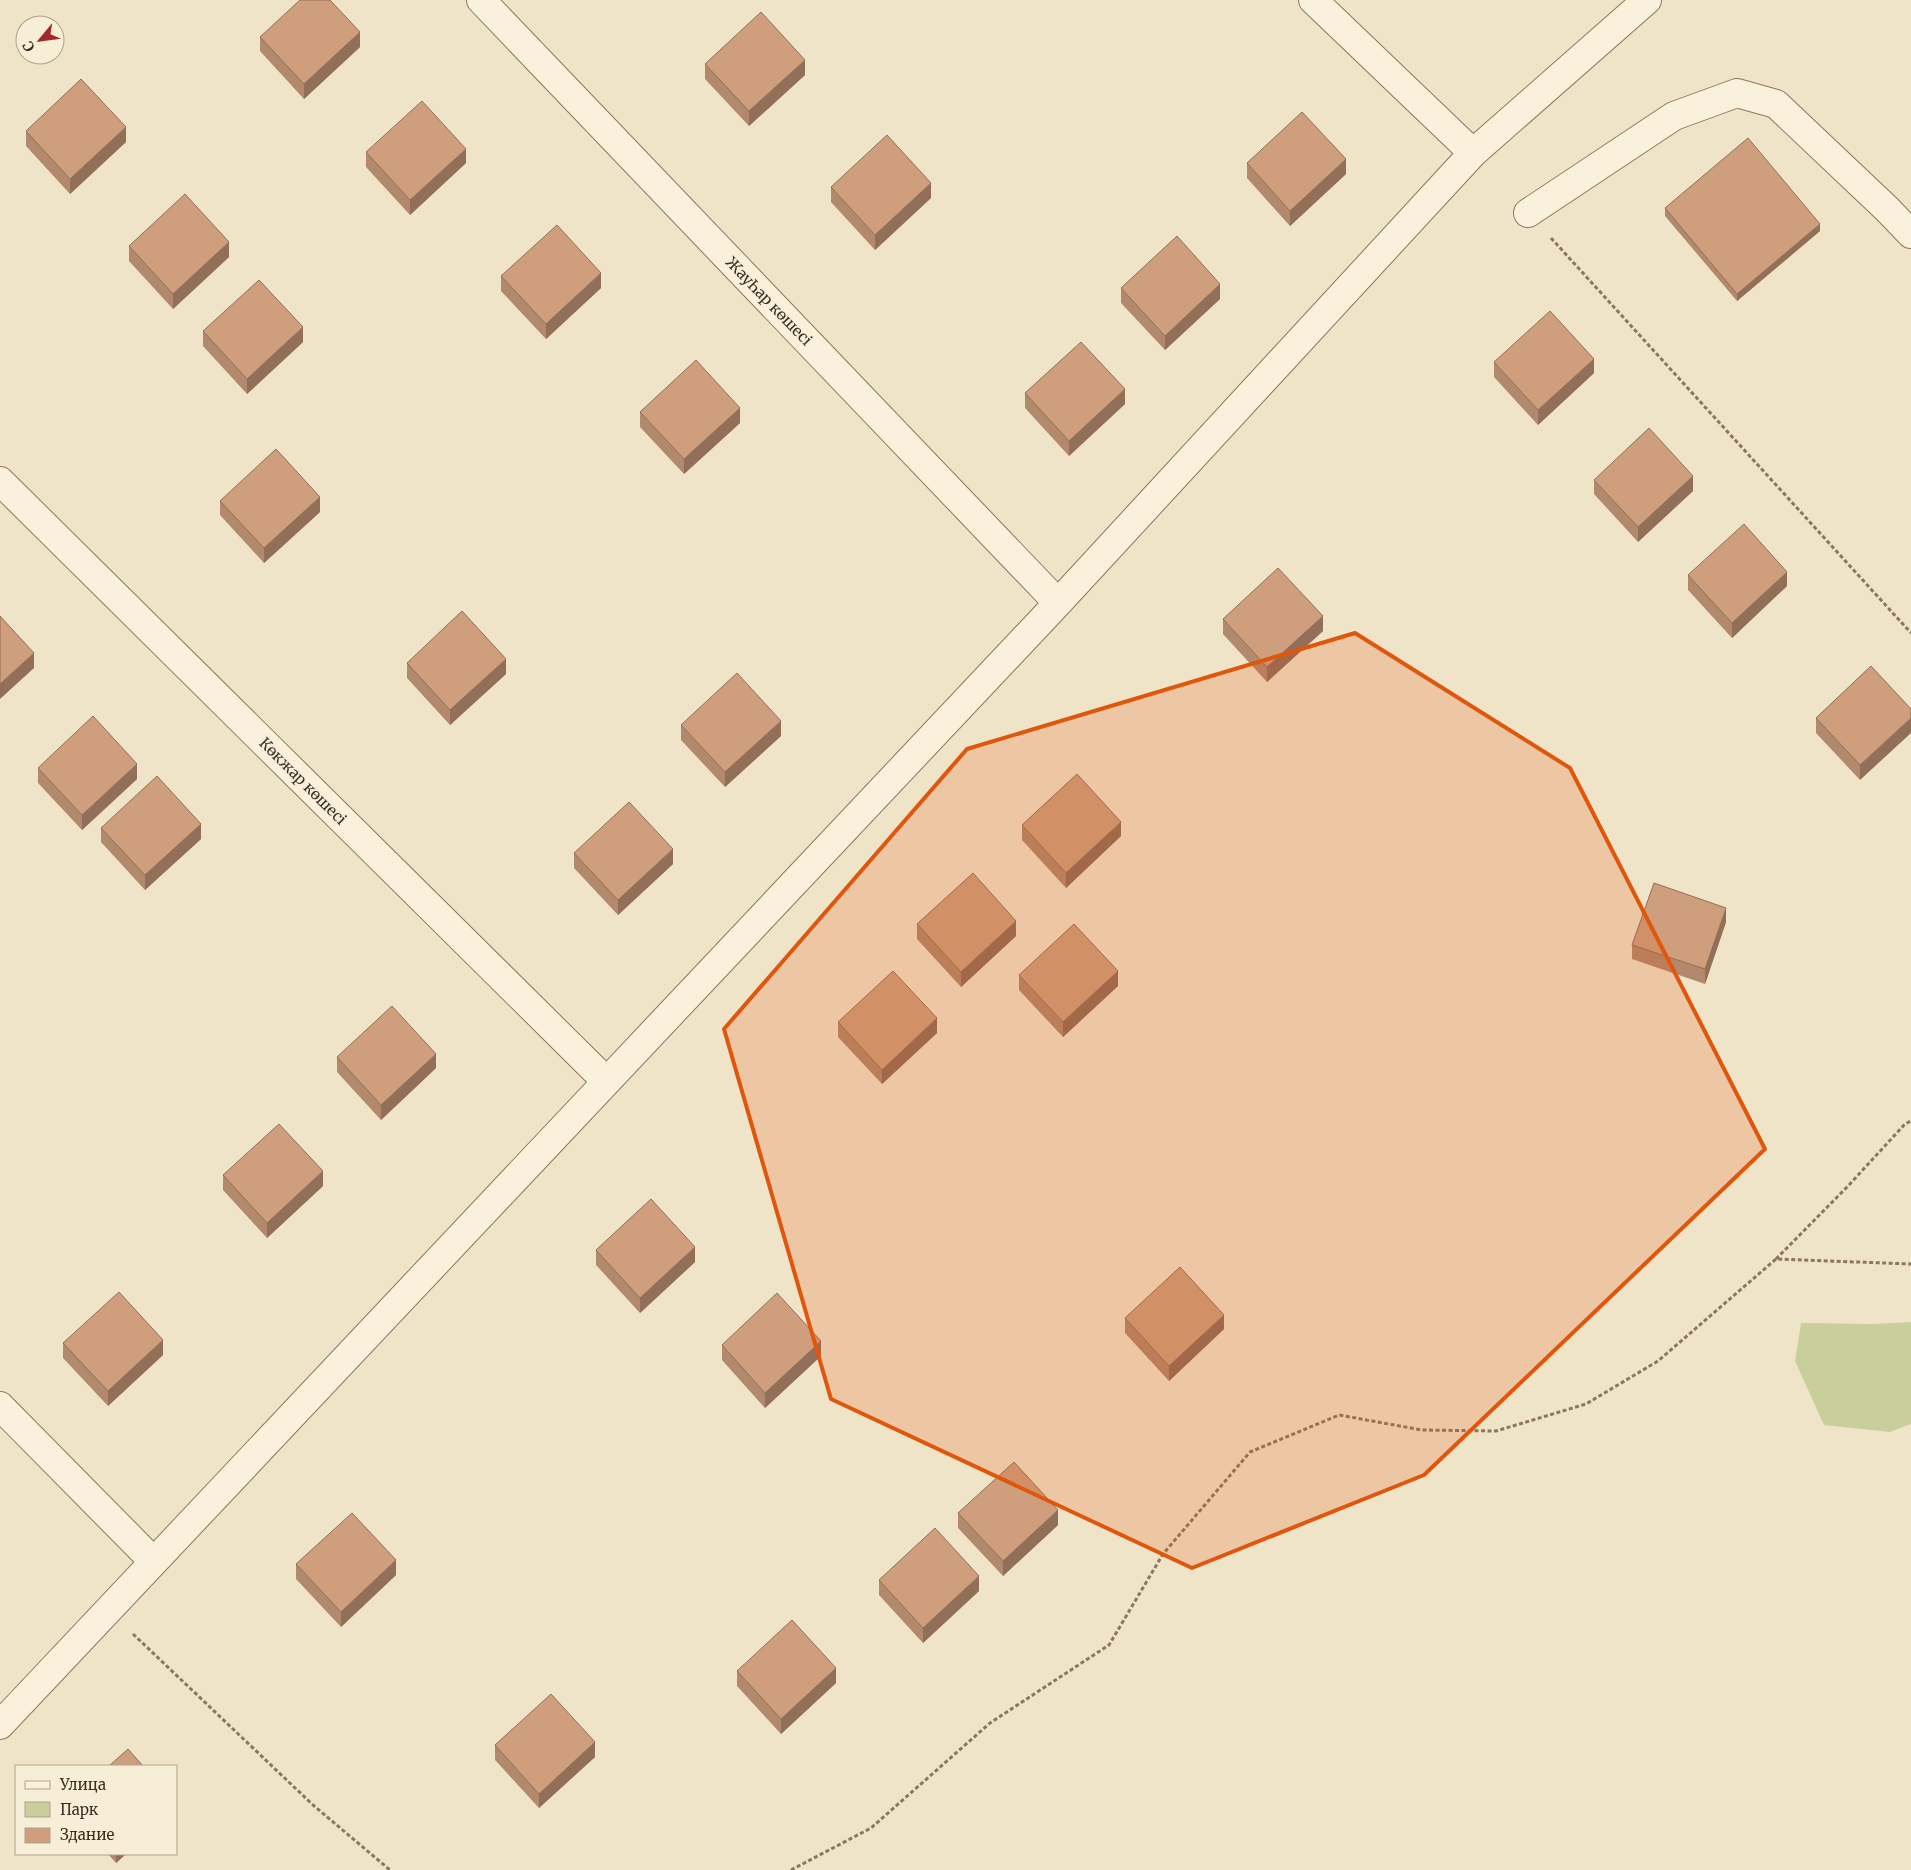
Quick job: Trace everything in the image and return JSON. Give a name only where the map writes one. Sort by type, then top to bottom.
[{"type":"street","name":"ЖауҺар көшесі","points":[[481,0],[1058,602]]},
{"type":"street","points":[[1313,0],[1473,153]]},
{"type":"street","points":[[0,1725],[1058,602],[1473,153],[1647,0]]},
{"type":"street","points":[[1528,213],[1674,116],[1738,93],[1776,104],[1911,234]]},
{"type":"street","name":"Көкжар көшесі","points":[[0,481],[606,1081]]},
{"type":"street","points":[[0,1406],[153,1561]]},
{"type":"path","points":[[1528,213],[1911,633]]},
{"type":"path","points":[[791,1870],[871,1828],[990,1723],[1109,1645],[1163,1554],[1250,1452],[1339,1415],[1422,1430],[1496,1431],[1586,1404],[1658,1361],[1776,1259],[1848,1186],[1905,1124],[1911,1121]]},
{"type":"path","points":[[1776,1259],[1911,1264]]},
{"type":"path","points":[[107,1610],[313,1805],[390,1870]]},
{"type":"highlighted area","points":[[1355,633],[1570,768],[1765,1149],[1424,1475],[1192,1568],[831,1399],[724,1029],[967,749]]},
{"type":"green space","points":[[1911,1322],[1911,1424],[1890,1432],[1824,1425],[1795,1361],[1801,1323],[1873,1324]]},
{"type":"building","points":[[300,0],[330,0],[360,32],[304,84],[260,37]]},
{"type":"building","points":[[761,12],[805,60],[749,111],[705,64]]},
{"type":"building","points":[[81,79],[126,127],[70,179],[26,131]]},
{"type":"building","points":[[422,101],[466,149],[410,200],[366,152]]},
{"type":"building","points":[[1302,112],[1346,159],[1290,211],[1247,163]]},
{"type":"building","points":[[887,135],[931,183],[875,235],[831,187]]},
{"type":"building","points":[[1748,138],[1820,224],[1737,294],[1665,208]]},
{"type":"building","points":[[185,194],[229,242],[173,294],[129,246]]},
{"type":"building","points":[[557,225],[601,273],[546,324],[501,276]]},
{"type":"building","points":[[1177,236],[1220,284],[1165,336],[1121,288]]},
{"type":"building","points":[[259,280],[303,327],[247,379],[203,331]]},
{"type":"building","points":[[1550,311],[1594,359],[1538,410],[1494,362]]},
{"type":"building","points":[[1081,342],[1125,389],[1069,441],[1025,393]]},
{"type":"building","points":[[696,360],[740,408],[684,459],[640,412]]},
{"type":"building","points":[[1649,428],[1693,476],[1638,527],[1594,480]]},
{"type":"building","points":[[276,449],[320,497],[264,548],[220,501]]},
{"type":"building","points":[[1744,524],[1787,572],[1732,623],[1688,575]]},
{"type":"building","points":[[1278,568],[1323,616],[1267,667],[1223,619]]},
{"type":"building","points":[[462,611],[506,659],[450,710],[407,663]]},
{"type":"building","points":[[0,616],[34,653],[0,684]]},
{"type":"building","points":[[1871,666],[1911,709],[1911,718],[1860,765],[1816,718]]},
{"type":"building","points":[[737,673],[781,721],[725,772],[681,725]]},
{"type":"building","points":[[93,716],[137,764],[82,815],[38,768]]},
{"type":"building","points":[[1077,774],[1121,822],[1066,873],[1022,825]]},
{"type":"building","points":[[157,776],[201,824],[145,875],[101,828]]},
{"type":"building","points":[[629,802],[673,849],[618,900],[574,853]]},
{"type":"building","points":[[973,873],[1016,921],[961,972],[917,924]]},
{"type":"building","points":[[1654,883],[1726,908],[1705,969],[1632,945]]},
{"type":"building","points":[[1074,924],[1118,971],[1063,1022],[1019,975]]},
{"type":"building","points":[[893,971],[937,1018],[882,1070],[838,1022]]},
{"type":"building","points":[[392,1006],[436,1054],[381,1105],[337,1057]]},
{"type":"building","points":[[279,1124],[323,1171],[267,1223],[223,1175]]},
{"type":"building","points":[[651,1199],[695,1247],[640,1298],[596,1250]]},
{"type":"building","points":[[1180,1267],[1224,1315],[1169,1366],[1125,1318]]},
{"type":"building","points":[[119,1292],[163,1340],[108,1391],[63,1343]]},
{"type":"building","points":[[777,1293],[821,1341],[765,1393],[722,1345]]},
{"type":"building","points":[[1014,1462],[1058,1510],[1003,1561],[958,1513]]},
{"type":"building","points":[[352,1513],[396,1560],[341,1612],[296,1564]]},
{"type":"building","points":[[935,1528],[979,1576],[923,1628],[879,1580]]},
{"type":"building","points":[[792,1620],[836,1668],[781,1719],[737,1671]]},
{"type":"building","points":[[551,1694],[595,1742],[539,1794],[495,1745]]},
{"type":"building","points":[[128,1749],[142,1765],[110,1765]]}]
